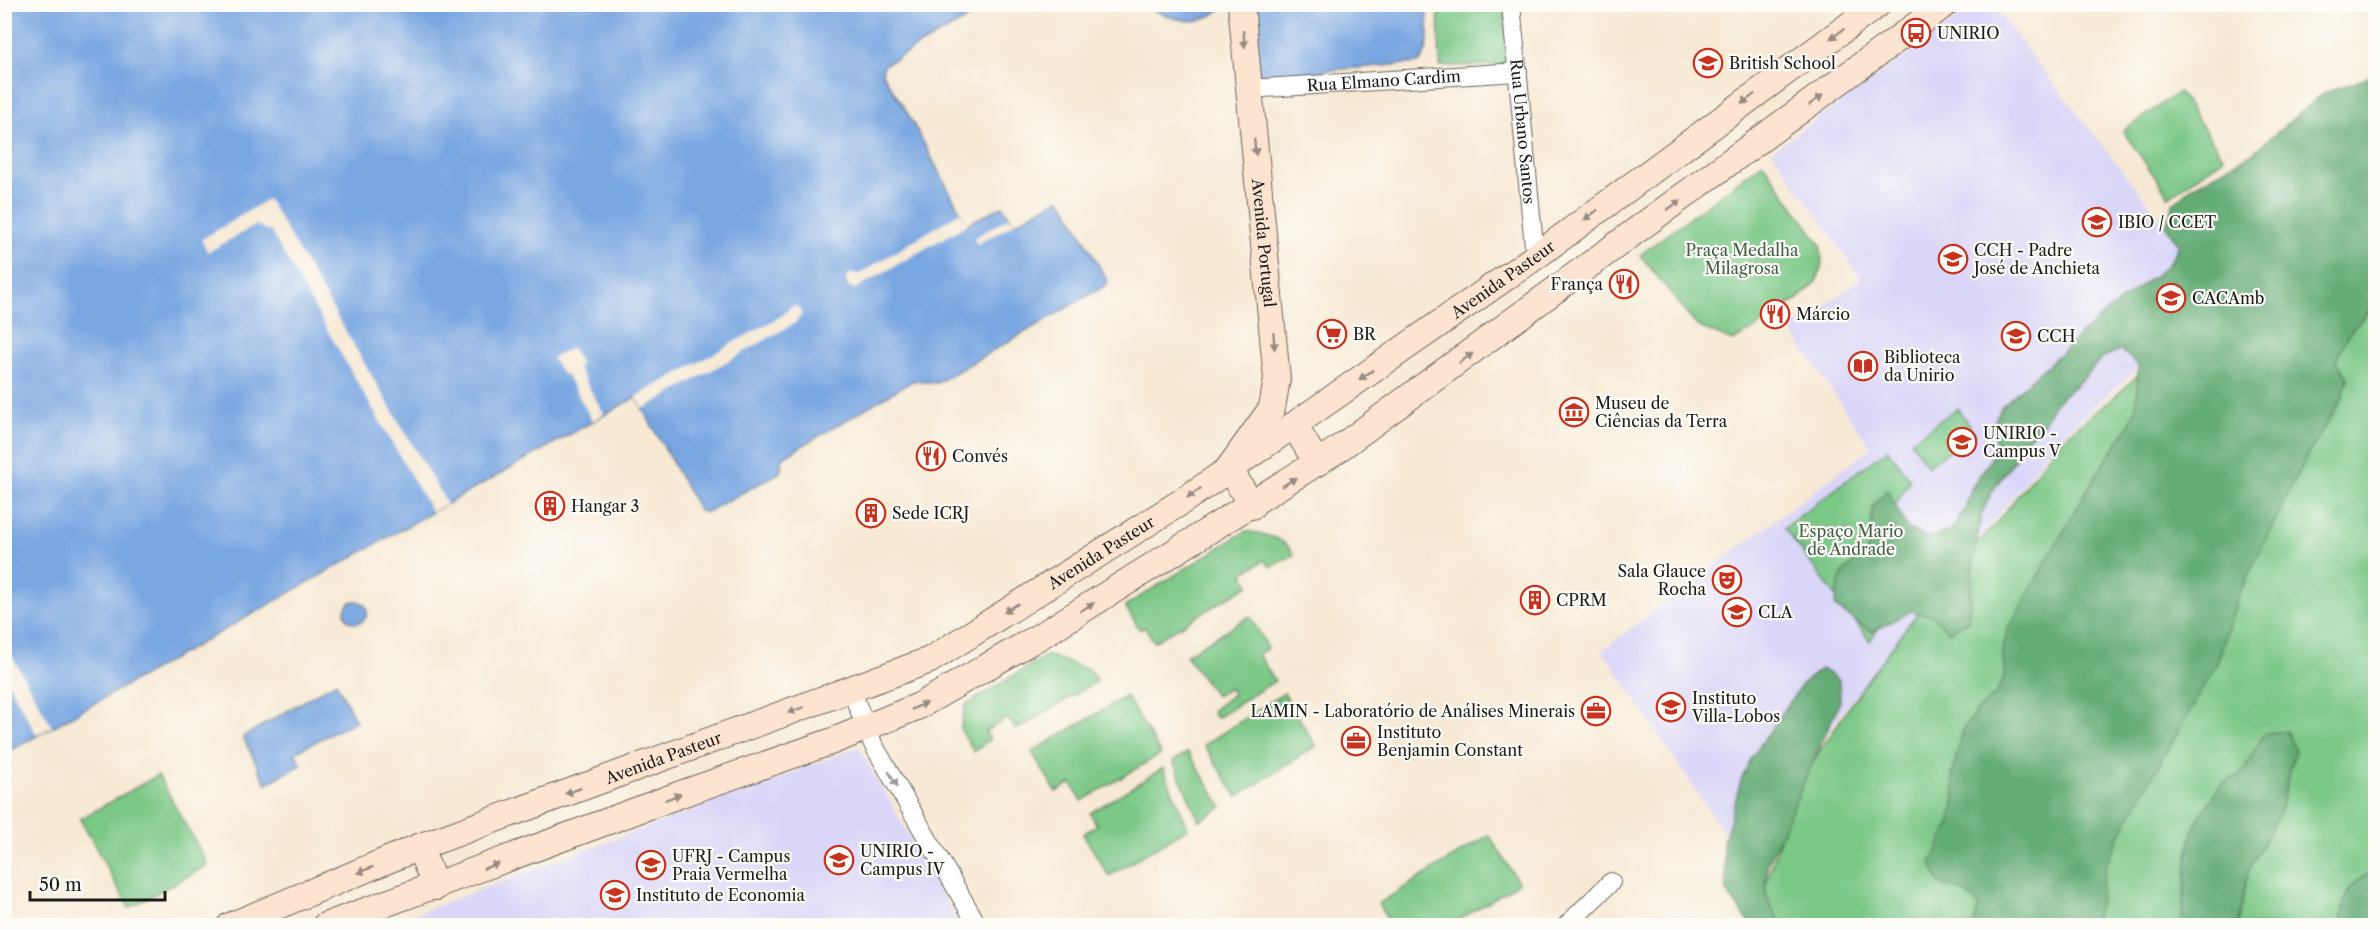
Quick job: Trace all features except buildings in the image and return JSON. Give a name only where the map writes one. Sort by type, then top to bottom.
[{"type":"street","name":"Avenida Portugal","points":[[1228,468],[1272,408],[1277,379],[1241,4]]},
{"type":"street","name":"Rua Urbano Santos","points":[[1511,4],[1535,256]]},
{"type":"street","name":"Avenida Pasteur","points":[[230,926],[419,848],[930,660],[1178,504],[1294,424],[1535,256],[1878,4]]},
{"type":"street","points":[[326,926],[865,728],[932,699],[1252,506],[1317,464],[1469,356],[1944,4]]},
{"type":"street","name":"Rua Elmano Cardim","points":[[1248,81],[1518,72]]},
{"type":"street","points":[[1294,424],[1317,464]]},
{"type":"street","points":[[1228,468],[1252,506]]},
{"type":"street","points":[[851,690],[865,728],[978,926]]},
{"type":"street","points":[[419,848],[436,887]]},
{"type":"street","points":[[1566,926],[1611,882]]},
{"type":"shaded area","name":"UNIRIO - Campus V","points":[[1976,5],[1992,5],[2221,295],[2061,436],[1835,721],[1788,802],[1753,876],[1602,650],[1871,448],[1790,330],[1861,279],[1772,151]]},
{"type":"shaded area","points":[[859,747],[960,925],[386,925],[730,796]]},
{"type":"green space","points":[[1438,5],[1504,5],[1509,61],[1500,65],[1440,66]]},
{"type":"green space","points":[[2375,71],[2374,305],[2351,332],[2336,360],[2348,378],[2343,398],[2308,454],[2239,594],[2217,663],[2125,825],[2106,865],[2095,925],[1973,925],[1979,905],[1961,890],[1940,884],[1931,863],[1951,821],[1955,797],[1952,775],[1963,730],[1977,710],[1996,694],[2005,674],[2002,651],[2007,631],[2088,488],[2126,430],[2136,410],[2138,365],[2121,350],[2101,358],[2087,375],[2054,404],[2044,423],[2029,437],[1992,492],[1982,513],[1974,556],[1968,621],[1949,632],[1933,616],[1911,611],[1872,632],[1835,607],[1837,588],[1842,575],[1846,569],[1867,553],[1872,508],[1887,490],[1908,529],[1928,538],[1950,531],[1964,511],[1971,489],[1997,449],[1992,426],[2002,406],[2106,312],[2167,266],[2179,246],[2166,226],[2173,204],[2192,187],[2251,154],[2324,93],[2367,78]]},
{"type":"green space","points":[[2179,92],[2224,158],[2169,197],[2123,131]]},
{"type":"green space","name":"Praça Medalha Milagrosa","points":[[1763,163],[1820,244],[1821,267],[1816,281],[1801,296],[1764,323],[1732,341],[1697,326],[1640,255]]},
{"type":"green space","points":[[2375,182],[2375,925],[1749,926],[1765,899],[1767,880],[1792,801],[1815,758],[1870,676],[1947,574],[1994,526],[2062,439],[2120,392],[2156,358]]},
{"type":"green space","points":[[1957,408],[1975,433],[1927,466],[1911,441]]},
{"type":"green space","name":"Espaço Mario de Andrade","points":[[1888,449],[1910,480],[1890,514],[1920,563],[1870,641],[1784,528]]},
{"type":"green space","points":[[1246,531],[1279,540],[1294,555],[1270,567],[1265,560],[1243,573],[1249,585],[1154,642],[1145,627],[1140,630],[1125,606]]},
{"type":"green space","points":[[1250,616],[1268,648],[1258,654],[1275,681],[1216,718],[1212,711],[1233,694],[1230,688],[1216,696],[1186,655]]},
{"type":"green space","points":[[1047,655],[1090,670],[1097,681],[1016,730],[1008,718],[985,731],[990,739],[974,752],[960,729],[966,705]]},
{"type":"green space","points":[[1821,669],[1839,680],[1840,701],[1768,864],[1767,897],[1783,925],[1751,925],[1727,892],[1723,845],[1741,780],[1752,757],[1803,683]]},
{"type":"green space","points":[[1284,693],[1316,746],[1237,797],[1204,745]]},
{"type":"green space","points":[[1126,696],[1161,754],[1082,801],[1071,783],[1056,792],[1032,752]]},
{"type":"green space","points":[[2286,730],[2295,750],[2279,814],[2248,872],[2238,925],[2181,925],[2189,844],[2197,821],[2221,784],[2241,774],[2263,735]]},
{"type":"green space","points":[[1188,752],[1222,807],[1199,821],[1173,761]]},
{"type":"green space","points":[[1163,768],[1188,828],[1109,876],[1083,834],[1097,825],[1090,813]]},
{"type":"green space","points":[[158,775],[208,865],[129,908],[80,819]]},
{"type":"green space","points":[[1489,835],[1519,883],[1451,925],[1391,925],[1378,904]]},
{"type":"green space","points":[[2375,870],[2375,925],[2341,925],[2343,906],[2349,891],[2359,880]]},
{"type":"water","points":[[1225,4],[1215,14],[1194,21],[1183,20],[1139,5]]},
{"type":"water","points":[[5,5],[992,5],[884,65],[882,73],[907,112],[967,224],[1003,206],[1014,224],[1059,199],[1064,203],[1108,282],[937,383],[912,381],[785,456],[780,462],[782,467],[779,473],[705,513],[699,511],[636,397],[5,754]]},
{"type":"water","points":[[1246,5],[1427,5],[1426,51],[1418,63],[1259,76]]},
{"type":"water","points":[[352,601],[360,601],[367,608],[367,616],[360,623],[352,623],[345,616],[345,608]]},
{"type":"water","points":[[336,682],[356,721],[295,752],[301,765],[266,784],[243,737]]},
{"type":"pier","points":[[268,199],[447,504],[432,512],[271,232],[256,225],[208,252],[201,240]]},
{"type":"pier","points":[[961,212],[968,224],[855,289],[848,286],[846,279],[849,274],[859,274]]},
{"type":"pier","points":[[1010,217],[1014,224],[977,244],[974,238]]},
{"type":"pier","points":[[798,306],[802,314],[795,323],[643,409],[636,397],[783,315],[791,307]]},
{"type":"pier","points":[[571,348],[581,364],[577,366],[604,414],[593,421],[566,374],[563,375],[552,358]]},
{"type":"pier","points":[[5,644],[52,727],[37,735],[5,677]]},
{"type":"place","name":"UNIRIO","points":[[1916,33]]},
{"type":"place","name":"British School","points":[[1708,63]]},
{"type":"place","name":"IBIO / CCET","points":[[2097,222]]},
{"type":"place","name":"CCH - Padre José de Anchieta","points":[[1953,259]]},
{"type":"place","name":"França","points":[[1624,284]]},
{"type":"place","name":"CACAmb","points":[[2171,298]]},
{"type":"place","name":"Márcio","points":[[1775,314]]},
{"type":"place","name":"BR","points":[[1332,334]]},
{"type":"place","name":"CCH","points":[[2016,336]]},
{"type":"place","name":"Biblioteca da Unirio","points":[[1863,366]]},
{"type":"place","name":"Museu de Ciências da Terra","points":[[1574,412]]},
{"type":"place","name":"UNIRIO - Campus V","points":[[1962,442]]},
{"type":"place","name":"Convés","points":[[931,456]]},
{"type":"place","name":"Hangar 3","points":[[550,506]]},
{"type":"place","name":"Sede ICRJ","points":[[871,513]]},
{"type":"place","name":"Sala Glauce Rocha","points":[[1727,580]]},
{"type":"place","name":"CPRM","points":[[1535,600]]},
{"type":"place","name":"CLA","points":[[1737,612]]},
{"type":"place","name":"Instituto Villa-Lobos","points":[[1671,707]]},
{"type":"place","name":"LAMIN - Laboratório de Análises Minerais","points":[[1596,711]]},
{"type":"place","name":"Instituto Benjamin Constant","points":[[1356,741]]},
{"type":"place","name":"UNIRIO - Campus IV","points":[[839,860]]},
{"type":"place","name":"UFRJ - Campus Praia Vermelha","points":[[651,865]]},
{"type":"place","name":"Instituto de Economia","points":[[615,895]]}]
